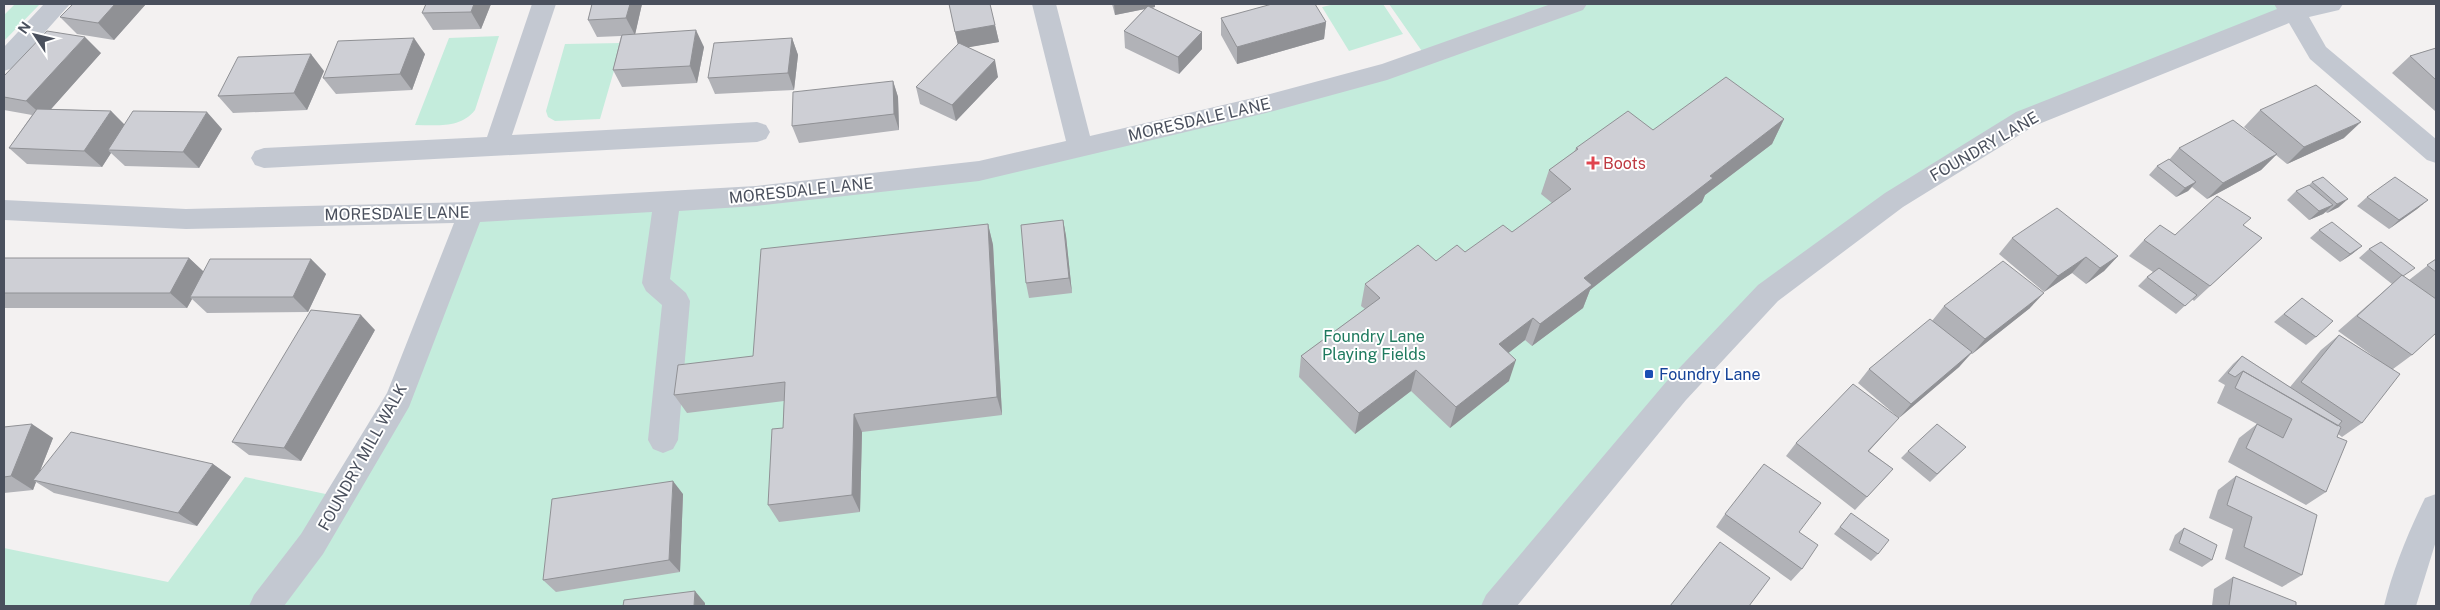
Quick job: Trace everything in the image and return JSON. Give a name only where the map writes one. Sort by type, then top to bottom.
[{"type":"street","points":[[4,62],[58,4]]},
{"type":"street","points":[[496,146],[544,4]]},
{"type":"street","points":[[1044,4],[1080,147]]},
{"type":"street","name":"MORESDALE LANE","points":[[4,210],[186,219],[471,212],[756,196],[979,171],[1266,104],[1387,71],[1575,4]]},
{"type":"street","name":"FOUNDRY LANE","points":[[1497,606],[1676,391],[1776,287],[1894,200],[2025,119],[2290,8],[2331,4]]},
{"type":"street","points":[[2290,8],[2318,53],[2436,153]]},
{"type":"street","points":[[264,158],[757,132]]},
{"type":"street","points":[[664,440],[676,302],[656,283],[667,201]]},
{"type":"street","name":"FOUNDRY MILL WALK","points":[[265,606],[312,544],[399,398],[471,212]]},
{"type":"street","points":[[2400,606],[2408,576],[2426,527],[2436,508]]},
{"type":"green space","points":[[15,4],[40,4],[4,41],[4,15]]},
{"type":"green space","points":[[1335,4],[1383,4],[1403,34],[1349,51],[1322,7]]},
{"type":"green space","name":"Foundry Lane Playing Fields","points":[[1389,4],[2325,4],[2294,12],[2025,119],[1768,293],[1676,391],[1497,606],[4,606],[4,548],[168,582],[245,477],[340,497],[471,212],[979,171],[1426,57]]},
{"type":"green space","points":[[499,36],[475,110],[462,120],[447,125],[415,125],[449,38]]},
{"type":"green space","points":[[622,43],[600,119],[555,121],[548,117],[546,111],[565,44]]},
{"type":"building","points":[[73,4],[115,4],[98,23],[60,17]]},
{"type":"building","points":[[426,4],[474,4],[471,12],[422,13]]},
{"type":"building","points":[[592,4],[630,4],[626,18],[588,20]]},
{"type":"building","points":[[949,4],[990,4],[995,25],[955,32]]},
{"type":"building","points":[[1272,4],[1315,4],[1326,22],[1237,47],[1221,18]]},
{"type":"building","points":[[1148,6],[1202,32],[1178,57],[1124,31]]},
{"type":"building","points":[[696,30],[690,66],[613,70],[622,35]]},
{"type":"building","points":[[47,31],[85,37],[26,101],[4,97],[4,76]]},
{"type":"building","points":[[414,38],[400,74],[323,78],[338,41]]},
{"type":"building","points":[[792,38],[788,73],[708,78],[714,43]]},
{"type":"building","points":[[959,43],[995,60],[952,105],[916,87]]},
{"type":"building","points":[[2436,48],[2436,80],[2410,56]]},
{"type":"building","points":[[311,54],[294,93],[218,96],[238,57]]},
{"type":"building","points":[[1726,77],[1784,119],[1710,176],[1713,178],[1584,278],[1592,285],[1540,324],[1533,318],[1499,344],[1516,360],[1456,407],[1416,370],[1359,413],[1301,356],[1380,298],[1365,284],[1418,245],[1436,261],[1457,245],[1465,252],[1503,225],[1512,232],[1571,189],[1549,170],[1578,149],[1576,148],[1628,111],[1653,130]]},
{"type":"building","points":[[893,81],[894,114],[792,126],[793,92]]},
{"type":"building","points":[[2316,85],[2361,122],[2304,147],[2260,110]]},
{"type":"building","points":[[37,109],[111,111],[84,151],[9,148]]},
{"type":"building","points":[[133,111],[207,112],[183,152],[108,150]]},
{"type":"building","points":[[2233,120],[2277,154],[2223,183],[2179,148]]},
{"type":"building","points":[[2169,159],[2196,182],[2185,188],[2157,166]]},
{"type":"building","points":[[2323,177],[2348,199],[2337,204],[2312,182]]},
{"type":"building","points":[[2395,177],[2428,200],[2399,220],[2367,197]]},
{"type":"building","points":[[2309,185],[2333,205],[2319,211],[2296,191]]},
{"type":"building","points":[[2217,196],[2251,218],[2243,225],[2262,238],[2210,286],[2144,240],[2160,225],[2175,235]]},
{"type":"building","points":[[2057,208],[2118,256],[2100,268],[2086,257],[2058,276],[2012,238]]},
{"type":"building","points":[[1063,220],[1069,278],[1026,283],[1021,225]]},
{"type":"building","points":[[2332,222],[2362,246],[2350,254],[2319,230]]},
{"type":"building","points":[[988,224],[997,397],[854,414],[852,495],[768,505],[772,429],[783,428],[785,382],[674,395],[678,365],[753,356],[761,249]]},
{"type":"building","points":[[2381,242],[2415,268],[2403,276],[2369,249]]},
{"type":"building","points":[[4,258],[189,258],[170,293],[4,293]]},
{"type":"building","points":[[210,259],[311,259],[293,297],[190,297]]},
{"type":"building","points":[[2436,259],[2436,272],[2427,265]]},
{"type":"building","points":[[2003,261],[2044,293],[1985,339],[1944,306]]},
{"type":"building","points":[[2159,268],[2197,295],[2185,306],[2147,277]]},
{"type":"building","points":[[2402,275],[2436,299],[2436,333],[2412,355],[2357,316]]},
{"type":"building","points":[[2302,298],[2333,321],[2316,337],[2284,314]]},
{"type":"building","points":[[311,310],[361,315],[284,448],[232,442]]},
{"type":"building","points":[[1930,319],[1972,352],[1911,404],[1869,369]]},
{"type":"building","points":[[2339,335],[2400,374],[2362,423],[2301,382]]},
{"type":"building","points":[[2242,356],[2342,421],[2338,426],[2243,371],[2235,377],[2228,373]]},
{"type":"building","points":[[2243,371],[2341,427],[2337,437],[2347,441],[2326,492],[2246,448],[2257,424],[2283,438],[2292,419],[2235,388]]},
{"type":"building","points":[[1853,384],[1899,418],[1868,451],[1893,469],[1867,497],[1796,443]]},
{"type":"building","points":[[32,424],[11,476],[4,477],[4,427]]},
{"type":"building","points":[[1937,424],[1966,447],[1937,474],[1908,451]]},
{"type":"building","points":[[71,432],[213,464],[178,513],[33,480]]},
{"type":"building","points":[[1764,464],[1821,503],[1799,532],[1818,545],[1802,569],[1725,514]]},
{"type":"building","points":[[2236,476],[2317,515],[2302,575],[2244,547],[2252,517],[2227,505]]},
{"type":"building","points":[[673,481],[669,560],[543,580],[552,499]]},
{"type":"building","points":[[1851,513],[1889,540],[1878,554],[1840,527]]},
{"type":"building","points":[[2184,528],[2217,545],[2212,560],[2179,543]]},
{"type":"building","points":[[1720,542],[1770,578],[1749,606],[1670,606]]},
{"type":"building","points":[[2233,577],[2296,602],[2296,606],[2229,606]]},
{"type":"building","points":[[695,591],[694,606],[623,606],[624,600]]},
{"type":"place","name":"Boots","points":[[1593,163]]},
{"type":"place","name":"Foundry Lane","points":[[1649,374]]}]
